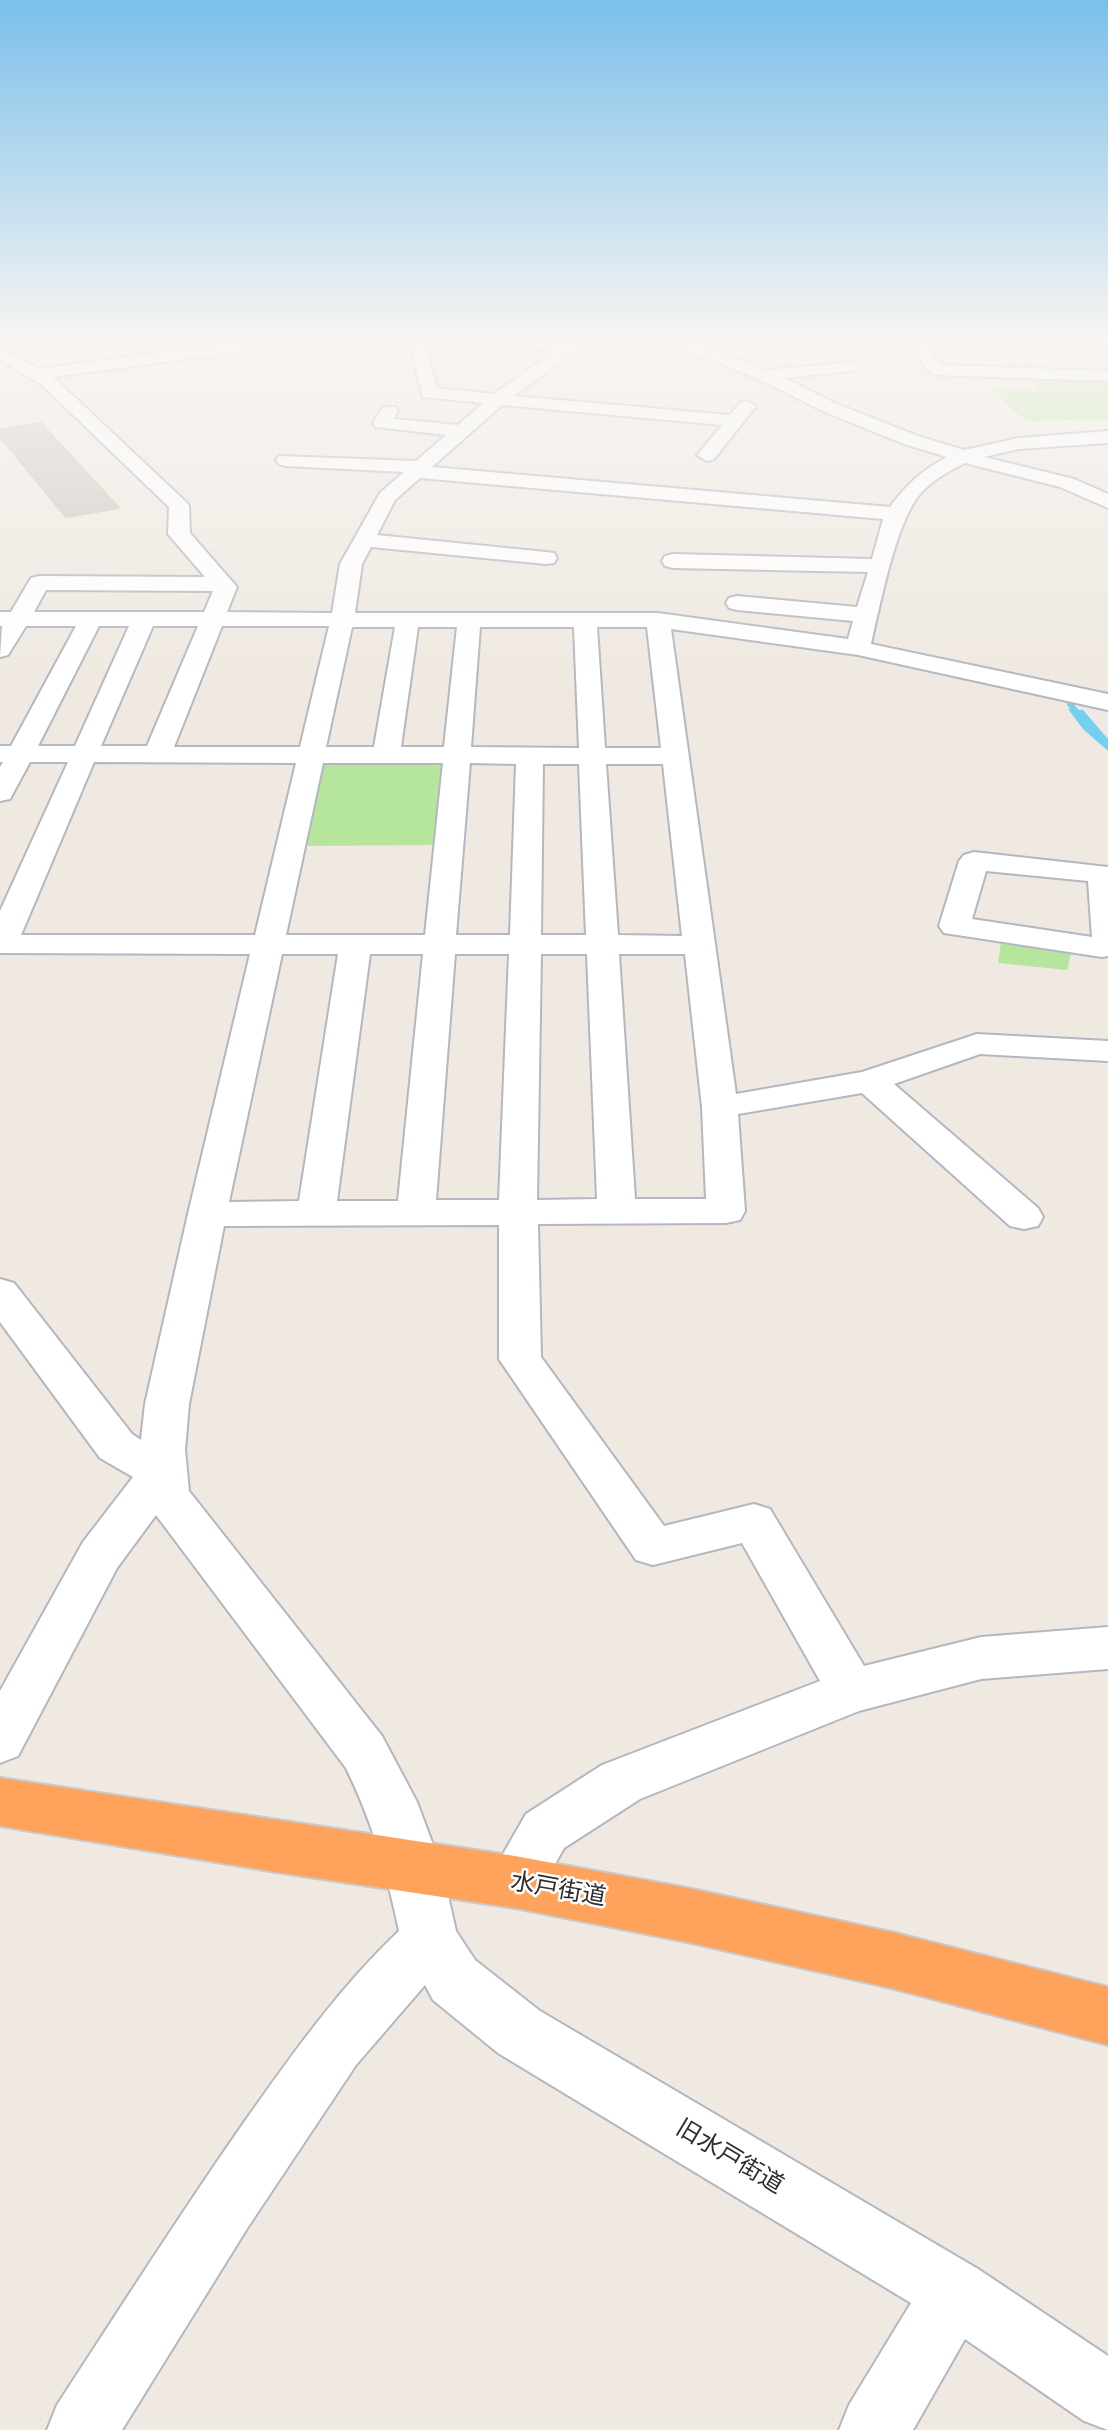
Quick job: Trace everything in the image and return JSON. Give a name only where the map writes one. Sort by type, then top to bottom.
[{"type":"highway","name":"水戸街道","points":[[0,1802],[414,1869],[515,1882],[687,1915],[878,1957],[1108,2016]]},
{"type":"street","points":[[117,451],[179,506],[179,534],[226,587],[157,755]]},
{"type":"street","points":[[0,1740],[100,1555],[161,1473],[167,1404],[207,1214],[342,619],[351,564],[387,497],[440,451]]},
{"type":"street","points":[[707,455],[710,451]]},
{"type":"street","points":[[951,451],[998,467],[1067,483],[1108,502]]},
{"type":"street","points":[[858,649],[895,514],[915,488],[934,470],[964,455],[983,451]]},
{"type":"street","points":[[1034,451],[1071,476],[1067,483]]},
{"type":"street","points":[[1041,456],[1081,458]]},
{"type":"street","points":[[286,460],[420,469],[895,514]]},
{"type":"street","points":[[364,540],[546,558]]},
{"type":"street","points":[[673,561],[880,566]]},
{"type":"street","points":[[0,650],[9,619],[39,583],[222,584]]},
{"type":"street","points":[[737,603],[866,615]]},
{"type":"street","points":[[9,619],[658,620],[858,649],[1108,702]]},
{"type":"street","points":[[0,793],[10,754],[91,619]]},
{"type":"street","points":[[144,619],[1,944],[699,946]]},
{"type":"street","points":[[386,756],[408,619]]},
{"type":"street","points":[[416,1214],[469,620]]},
{"type":"street","points":[[585,620],[617,1212]]},
{"type":"street","points":[[207,1214],[726,1211],[720,1107],[658,620]]},
{"type":"street","points":[[10,754],[311,757],[675,755]]},
{"type":"street","points":[[530,756],[517,1213],[520,1359],[653,1547],[754,1522],[852,1691]]},
{"type":"street","points":[[974,861],[1102,874],[1108,937],[1102,948],[955,926],[974,861]]},
{"type":"street","points":[[316,1214],[356,943]]},
{"type":"street","points":[[720,1107],[869,1082],[977,1044],[1108,1051]]},
{"type":"street","points":[[869,1082],[1024,1217]]},
{"type":"street","points":[[0,1293],[116,1446],[161,1473]]},
{"type":"street","name":"旧水戸街道","points":[[161,1473],[167,1496],[184,1522],[364,1752],[390,1802],[414,1869],[430,1940],[454,1980],[519,2032],[955,2292],[1108,2397]]},
{"type":"street","points":[[515,1882],[545,1831],[621,1782],[852,1691],[981,1658],[1108,1648]]},
{"type":"street","points":[[82,2430],[225,2204],[335,2044],[387,1982],[430,1940]]},
{"type":"street","points":[[874,2430],[955,2292]]},
{"type":"green space","points":[[310,759],[450,759],[444,845],[292,846]]},
{"type":"green space","points":[[1002,936],[1073,946],[1067,970],[998,963]]},
{"type":"water","points":[[1068,709],[1083,710],[1108,739],[1108,751],[1083,729]]},
{"type":"building","points":[[12,451],[67,451],[119,508],[66,517]]},
{"type":"waterway","points":[[1070,704],[1082,719]]}]
